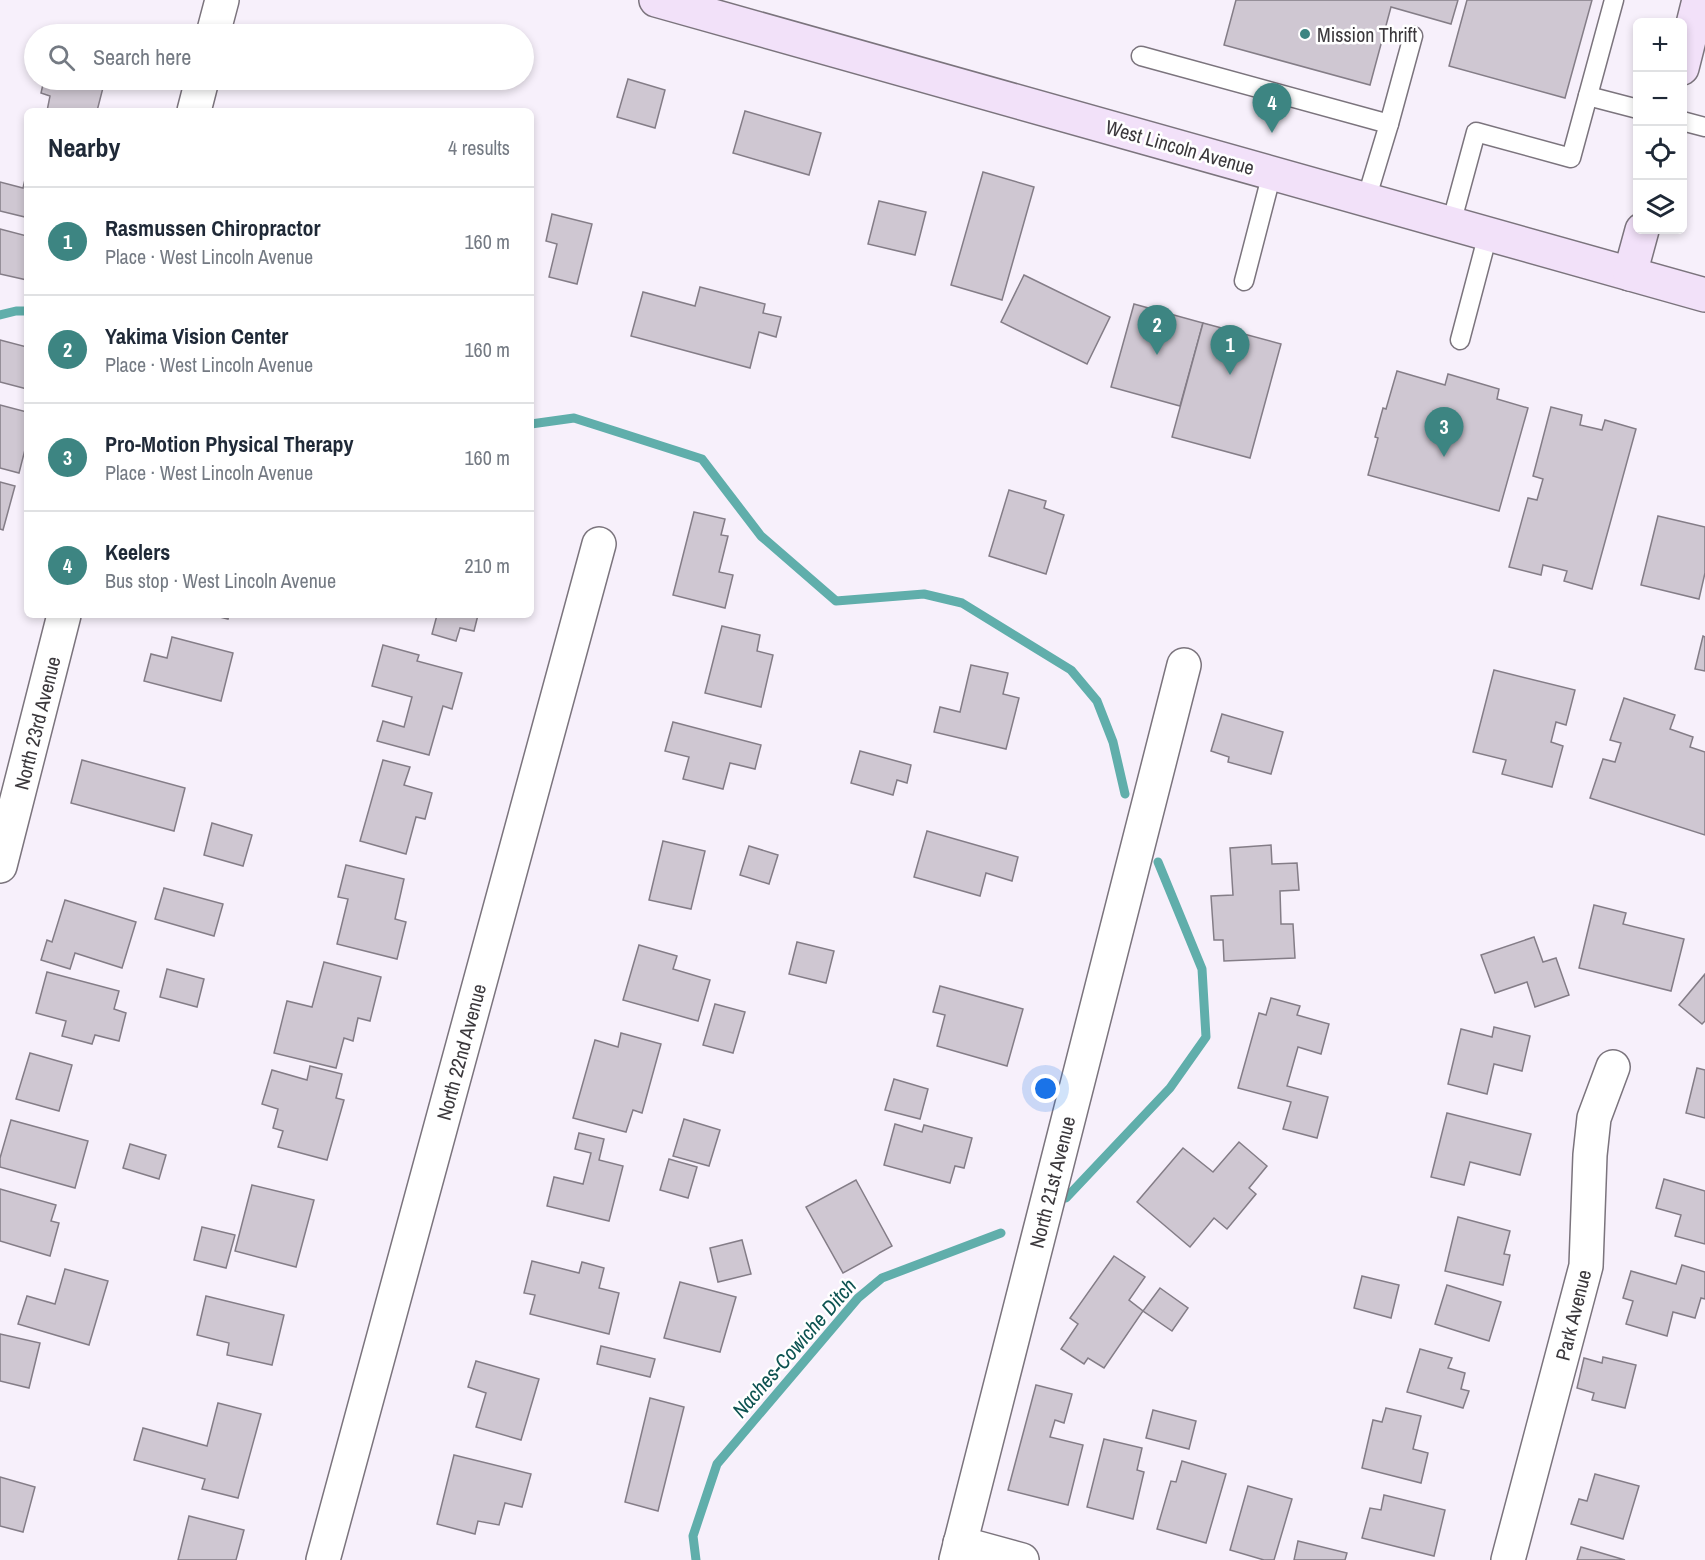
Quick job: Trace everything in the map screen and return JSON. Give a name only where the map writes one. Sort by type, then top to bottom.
[{"type":"street","points":[[216,24],[222,0]]},
{"type":"street","name":"West Lincoln Avenue","points":[[657,0],[1705,295]]},
{"type":"street","points":[[1687,52],[1700,0]]},
{"type":"street","points":[[195,108],[199,90]]},
{"type":"street","points":[[1630,274],[1641,234]]},
{"type":"street","name":"North 22nd Avenue","points":[[323,1560],[599,544]]},
{"type":"street","name":"North 23rd Avenue","points":[[0,866],[63,618]]},
{"type":"street","name":"North 21st Avenue","points":[[958,1551],[1184,665]]},
{"type":"street","name":"Park Avenue","points":[[1508,1560],[1586,1266],[1590,1155],[1594,1118],[1613,1067]]},
{"type":"street","points":[[958,1551],[1022,1560]]},
{"type":"lane","points":[[1451,224],[1476,132],[1571,158],[1614,0]]},
{"type":"lane","points":[[1366,200],[1413,36]]},
{"type":"lane","points":[[1141,56],[1389,124]]},
{"type":"lane","points":[[1588,96],[1633,108]]},
{"type":"lane","points":[[1687,122],[1705,127]]},
{"type":"lane","points":[[1244,281],[1272,173]]},
{"type":"lane","points":[[1460,340],[1488,234]]},
{"type":"building","name":"Mission Thrift","points":[[1236,0],[1458,0],[1451,24],[1391,7],[1370,85],[1224,45]]},
{"type":"building","points":[[1467,0],[1592,0],[1565,98],[1449,66]]},
{"type":"building","points":[[628,79],[665,90],[655,128],[617,117]]},
{"type":"building","points":[[42,90],[102,90],[98,108],[48,108],[50,96],[41,93]]},
{"type":"building","points":[[745,111],[821,133],[809,175],[733,153]]},
{"type":"building","points":[[983,172],[1034,187],[1002,300],[951,285]]},
{"type":"building","points":[[0,182],[23,188],[24,184],[24,217],[0,211]]},
{"type":"building","points":[[879,201],[926,212],[915,255],[868,244]]},
{"type":"building","points":[[552,214],[592,224],[577,284],[549,277],[557,244],[546,241]]},
{"type":"building","points":[[0,229],[24,235],[24,279],[0,274]]},
{"type":"building","points":[[1024,275],[1110,317],[1087,364],[1001,322]]},
{"type":"building","points":[[700,287],[765,304],[763,313],[781,317],[776,337],[759,332],[750,368],[631,336],[643,292],[695,306]]},
{"type":"building","points":[[1134,304],[1203,323],[1180,406],[1111,387]]},
{"type":"building","points":[[1203,323],[1281,344],[1250,458],[1172,437]]},
{"type":"building","points":[[0,340],[24,346],[24,388],[0,382]]},
{"type":"building","points":[[1397,371],[1445,385],[1448,374],[1499,389],[1497,399],[1528,408],[1499,511],[1368,475],[1383,408],[1386,409]]},
{"type":"building","points":[[0,405],[24,411],[24,454],[19,473],[0,468]]},
{"type":"building","points":[[1551,407],[1582,415],[1580,425],[1602,430],[1605,420],[1636,429],[1592,589],[1564,581],[1567,571],[1543,565],[1541,575],[1509,567],[1528,498],[1537,500],[1543,479],[1533,476]]},
{"type":"building","points":[[0,482],[15,486],[3,530],[0,529]]},
{"type":"building","points":[[1009,490],[1046,501],[1044,508],[1064,515],[1046,574],[989,556]]},
{"type":"building","points":[[694,512],[725,519],[721,535],[728,536],[719,572],[733,575],[725,608],[673,595]]},
{"type":"building","points":[[1658,516],[1705,527],[1705,573],[1699,599],[1641,585]]},
{"type":"building","points":[[436,618],[477,618],[474,631],[460,628],[456,641],[432,634]]},
{"type":"building","points":[[722,626],[760,635],[757,651],[773,655],[761,707],[705,693]]},
{"type":"building","points":[[1703,636],[1705,637],[1705,671],[1695,669]]},
{"type":"building","points":[[172,637],[233,653],[221,701],[144,681],[151,654],[167,658]]},
{"type":"building","points":[[383,645],[419,655],[417,661],[462,673],[452,709],[443,706],[429,755],[377,741],[383,721],[404,727],[412,697],[372,686]]},
{"type":"building","points":[[971,665],[1008,673],[1003,694],[1019,698],[1006,749],[934,732],[940,707],[960,712]]},
{"type":"building","points":[[1494,670],[1575,690],[1566,725],[1556,722],[1551,742],[1563,746],[1552,787],[1502,774],[1506,760],[1473,752]]},
{"type":"building","points":[[1624,698],[1675,715],[1670,729],[1693,737],[1690,747],[1705,752],[1705,835],[1590,798],[1603,759],[1615,762],[1621,743],[1610,740]]},
{"type":"building","points":[[1222,714],[1283,732],[1271,774],[1228,762],[1229,757],[1211,751]]},
{"type":"building","points":[[673,722],[761,745],[755,769],[730,763],[723,789],[683,779],[689,757],[665,751]]},
{"type":"building","points":[[860,751],[911,765],[907,783],[897,780],[893,795],[851,783]]},
{"type":"building","points":[[82,760],[185,788],[174,831],[71,803]]},
{"type":"building","points":[[383,760],[410,767],[404,785],[432,793],[425,819],[416,817],[406,854],[360,841]]},
{"type":"building","points":[[212,823],[252,835],[243,866],[204,855]]},
{"type":"building","points":[[927,831],[1018,857],[1012,881],[986,873],[980,896],[914,877]]},
{"type":"building","points":[[663,841],[705,851],[691,909],[649,900]]},
{"type":"building","points":[[1271,845],[1272,864],[1297,863],[1299,890],[1280,891],[1281,924],[1293,924],[1295,958],[1224,961],[1223,940],[1214,940],[1211,896],[1233,895],[1230,848]]},
{"type":"building","points":[[749,846],[778,855],[769,884],[740,875]]},
{"type":"building","points":[[346,865],[404,879],[395,919],[406,922],[397,959],[337,944],[348,899],[338,897]]},
{"type":"building","points":[[164,888],[223,904],[214,936],[155,919]]},
{"type":"building","points":[[65,900],[136,922],[122,968],[75,953],[70,969],[41,960],[47,940],[52,942]]},
{"type":"building","points":[[1594,905],[1626,913],[1623,924],[1684,939],[1671,991],[1579,968]]},
{"type":"building","points":[[1534,937],[1543,962],[1556,958],[1569,995],[1535,1007],[1527,982],[1495,993],[1481,955]]},
{"type":"building","points":[[797,942],[834,951],[826,983],[789,974]]},
{"type":"building","points":[[639,945],[677,956],[673,969],[710,980],[698,1021],[623,1000]]},
{"type":"building","points":[[324,962],[381,977],[370,1021],[358,1018],[353,1041],[344,1038],[336,1068],[274,1053],[287,1001],[312,1007]]},
{"type":"building","points":[[167,969],[204,979],[197,1007],[160,997]]},
{"type":"building","points":[[47,972],[119,991],[114,1009],[126,1013],[119,1041],[95,1035],[92,1044],[62,1036],[66,1021],[36,1013]]},
{"type":"building","points":[[1705,974],[1705,1021],[1702,1024],[1679,1005]]},
{"type":"building","points":[[940,986],[1023,1009],[1007,1066],[937,1046],[945,1015],[933,1012]]},
{"type":"building","points":[[1271,998],[1300,1006],[1297,1015],[1329,1024],[1321,1054],[1298,1047],[1287,1086],[1328,1097],[1317,1138],[1283,1129],[1291,1102],[1238,1088],[1259,1013],[1266,1015]]},
{"type":"building","points":[[715,1004],[745,1012],[733,1053],[703,1045]]},
{"type":"building","points":[[1494,1027],[1530,1036],[1522,1071],[1494,1064],[1487,1094],[1448,1084],[1461,1029],[1492,1037]]},
{"type":"building","points":[[621,1033],[661,1044],[642,1113],[633,1110],[626,1132],[573,1118],[595,1040],[618,1047]]},
{"type":"building","points":[[30,1053],[72,1065],[59,1111],[16,1099]]},
{"type":"building","points":[[310,1066],[342,1074],[336,1098],[344,1100],[327,1160],[278,1147],[283,1131],[273,1128],[278,1109],[262,1104],[272,1070],[307,1080]]},
{"type":"building","points":[[1697,1068],[1705,1070],[1705,1118],[1686,1113]]},
{"type":"building","points":[[894,1079],[928,1089],[920,1119],[885,1110]]},
{"type":"building","points":[[1447,1113],[1531,1134],[1520,1175],[1470,1162],[1464,1185],[1431,1177]]},
{"type":"building","points":[[684,1119],[720,1130],[709,1166],[673,1156]]},
{"type":"building","points":[[11,1120],[88,1141],[75,1188],[0,1167],[0,1158]]},
{"type":"building","points":[[895,1124],[922,1132],[924,1125],[972,1138],[964,1168],[955,1166],[950,1183],[884,1165]]},
{"type":"building","points":[[579,1133],[604,1139],[599,1160],[623,1166],[609,1221],[547,1206],[554,1177],[583,1184],[591,1153],[575,1149]]},
{"type":"building","points":[[1239,1142],[1267,1166],[1249,1188],[1256,1194],[1227,1229],[1214,1218],[1190,1247],[1137,1202],[1183,1148],[1213,1172]]},
{"type":"building","points":[[130,1144],[166,1155],[159,1179],[123,1168]]},
{"type":"building","points":[[669,1159],[697,1167],[688,1198],[660,1190]]},
{"type":"building","points":[[1664,1179],[1705,1191],[1705,1244],[1675,1236],[1681,1215],[1656,1208]]},
{"type":"building","points":[[856,1180],[892,1246],[843,1273],[806,1207]]},
{"type":"building","points":[[252,1185],[314,1200],[296,1267],[235,1251]]},
{"type":"building","points":[[0,1189],[56,1205],[51,1221],[59,1223],[50,1256],[0,1241]]},
{"type":"building","points":[[1458,1217],[1510,1231],[1504,1254],[1510,1255],[1503,1285],[1445,1271]]},
{"type":"building","points":[[202,1227],[235,1235],[226,1268],[194,1260]]},
{"type":"building","points":[[742,1240],[751,1274],[718,1282],[710,1248]]},
{"type":"building","points":[[1114,1256],[1145,1277],[1129,1300],[1143,1311],[1104,1368],[1088,1358],[1084,1364],[1061,1349],[1078,1324],[1070,1318]]},
{"type":"building","points":[[532,1261],[579,1273],[582,1262],[604,1268],[599,1288],[619,1293],[609,1334],[530,1314],[535,1295],[524,1293]]},
{"type":"building","points":[[1682,1265],[1705,1272],[1705,1299],[1701,1298],[1695,1318],[1673,1312],[1667,1336],[1626,1324],[1633,1301],[1623,1298],[1631,1271],[1676,1284]]},
{"type":"building","points":[[65,1269],[108,1281],[89,1345],[18,1324],[27,1296],[55,1304]]},
{"type":"building","points":[[1362,1276],[1399,1285],[1391,1318],[1354,1308]]},
{"type":"building","points":[[680,1282],[736,1297],[720,1352],[664,1338]]},
{"type":"building","points":[[1447,1285],[1501,1302],[1489,1341],[1435,1324]]},
{"type":"building","points":[[1160,1288],[1188,1308],[1172,1331],[1143,1311]]},
{"type":"building","points":[[206,1296],[284,1315],[272,1365],[227,1355],[229,1343],[197,1335]]},
{"type":"building","points":[[0,1334],[40,1343],[29,1388],[0,1381]]},
{"type":"building","points":[[601,1346],[655,1359],[650,1377],[597,1364]]},
{"type":"building","points":[[1420,1349],[1452,1358],[1448,1368],[1465,1373],[1461,1389],[1469,1391],[1463,1408],[1407,1392]]},
{"type":"building","points":[[1603,1357],[1636,1365],[1625,1408],[1592,1400],[1594,1393],[1577,1388],[1584,1358],[1602,1363]]},
{"type":"building","points":[[476,1361],[539,1379],[521,1440],[476,1427],[486,1393],[468,1387]]},
{"type":"building","points":[[1036,1385],[1072,1394],[1064,1423],[1055,1420],[1050,1437],[1083,1445],[1068,1505],[1008,1490]]},
{"type":"building","points":[[650,1398],[684,1407],[658,1511],[625,1502]]},
{"type":"building","points":[[218,1403],[261,1414],[238,1498],[202,1489],[205,1479],[134,1460],[143,1428],[207,1446]]},
{"type":"building","points":[[1386,1408],[1421,1416],[1413,1449],[1428,1453],[1421,1483],[1362,1468],[1373,1420],[1382,1422]]},
{"type":"building","points":[[1153,1410],[1196,1421],[1189,1449],[1146,1438]]},
{"type":"building","points":[[1104,1439],[1142,1448],[1137,1470],[1144,1472],[1133,1519],[1087,1507]]},
{"type":"building","points":[[454,1455],[531,1474],[522,1507],[505,1503],[499,1525],[478,1521],[475,1534],[437,1524]]},
{"type":"building","points":[[1182,1461],[1226,1474],[1206,1543],[1157,1529],[1171,1481],[1176,1482]]},
{"type":"building","points":[[1595,1474],[1639,1486],[1623,1539],[1571,1524],[1579,1499],[1587,1501]]},
{"type":"building","points":[[0,1477],[35,1487],[23,1532],[0,1526]]},
{"type":"building","points":[[1248,1486],[1292,1499],[1274,1560],[1264,1560],[1230,1550]]},
{"type":"building","points":[[1384,1495],[1445,1510],[1434,1556],[1362,1538],[1370,1508],[1381,1510]]},
{"type":"building","points":[[189,1516],[244,1530],[236,1560],[178,1560]]},
{"type":"building","points":[[1298,1541],[1347,1553],[1345,1560],[1294,1560]]},
{"type":"building","points":[[1581,1547],[1625,1560],[1577,1560]]},
{"type":"waterway","name":"Naches-Cowiche Ditch","points":[[0,315],[24,311]]},
{"type":"waterway","name":"Naches-Cowiche Ditch","points":[[534,424],[574,418],[702,459],[761,536],[836,601],[924,594],[962,603],[1071,670],[1097,701],[1113,742],[1125,794]]},
{"type":"waterway","name":"Naches-Cowiche Ditch","points":[[1066,1198],[1170,1088],[1206,1037],[1202,969],[1158,862]]},
{"type":"waterway","name":"Naches-Cowiche Ditch","points":[[696,1560],[693,1536],[717,1464],[858,1298],[882,1278],[1001,1233]]},
{"type":"place","name":"Mission Thrift","points":[[1305,34]]},
{"type":"place","name":"Keelers","points":[[1272,133]]},
{"type":"place","name":"Yakima Vision Center","points":[[1157,355]]},
{"type":"place","name":"Rasmussen Chiropractor","points":[[1230,375]]},
{"type":"place","name":"Pro-Motion Physical Therapy","points":[[1444,457]]}]
